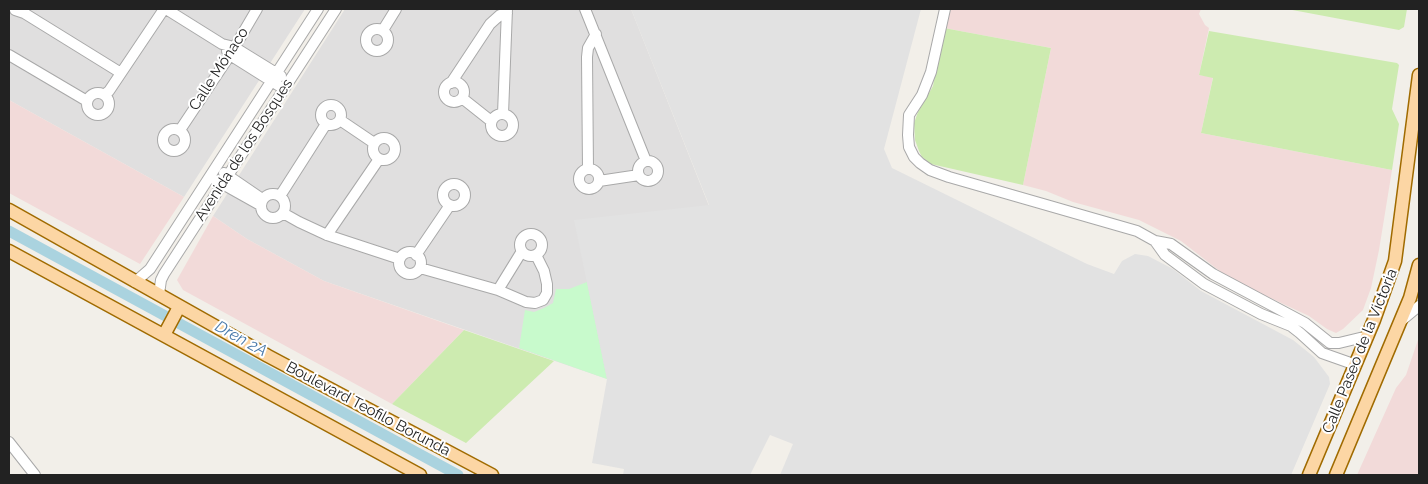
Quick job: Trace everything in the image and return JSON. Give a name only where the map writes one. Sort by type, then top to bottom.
[{"type":"main road","name":"Calle Paseo de la Victoria","points":[[1309,475],[1368,336],[1396,261],[1419,74]]},
{"type":"main road","name":"Boulevard Teofilo Borunda","points":[[9,210],[159,294],[178,310],[492,475]]},
{"type":"main road","points":[[9,251],[166,331],[420,475]]},
{"type":"main road","name":"Calle Paseo de la Victoria","points":[[1336,475],[1410,298],[1419,265]]},
{"type":"main road","points":[[166,331],[178,310]]},
{"type":"street","points":[[87,100],[95,94],[104,95],[109,91],[165,9],[286,85]]},
{"type":"street","name":"Calle Mónaco","points":[[180,130],[257,9]]},
{"type":"street","name":"Avenida de los Bosques","points":[[135,282],[150,269],[318,9]]},
{"type":"street","name":"Avenida de los Bosques","points":[[159,294],[164,274],[336,9]]},
{"type":"street","points":[[383,30],[396,9]]},
{"type":"street","points":[[585,9],[646,161]]},
{"type":"street","points":[[944,9],[931,72],[922,95],[909,115],[909,147],[914,157],[930,170],[948,178],[1137,231],[1156,241],[1171,244],[1214,274],[1300,320],[1326,341],[1339,343],[1368,336]]},
{"type":"street","points":[[13,11],[24,12],[121,73]]},
{"type":"street","points":[[451,82],[462,86],[464,92],[462,98],[454,102],[446,98],[444,89],[451,82],[490,24],[507,11]]},
{"type":"street","points":[[503,114],[507,11]]},
{"type":"street","points":[[588,168],[587,57],[588,48],[596,34]]},
{"type":"street","points":[[9,55],[87,100]]},
{"type":"street","points":[[87,100],[89,111],[96,116],[102,115],[109,107],[108,100],[104,95]]},
{"type":"street","points":[[462,98],[491,122]]},
{"type":"street","points":[[331,105],[338,107],[342,117],[340,120],[336,124],[326,124],[323,122],[321,114],[324,108],[331,105]]},
{"type":"street","points":[[503,114],[509,118],[512,124],[509,134],[502,136],[495,134],[491,128],[491,122],[496,116],[503,114]]},
{"type":"street","points":[[340,120],[374,143]]},
{"type":"street","points":[[280,196],[326,124]]},
{"type":"street","points":[[380,138],[391,141],[395,148],[390,158],[386,160],[379,159],[373,152],[374,143],[380,138]]},
{"type":"street","points":[[327,235],[379,159]]},
{"type":"street","points":[[639,175],[640,165],[646,161]]},
{"type":"street","points":[[639,175],[647,181],[656,178],[658,171],[656,164],[646,161]]},
{"type":"street","points":[[588,168],[580,173],[578,180],[581,185],[589,189],[599,181],[639,175]]},
{"type":"street","points":[[588,168],[596,172],[599,181]]},
{"type":"street","points":[[213,172],[261,202]]},
{"type":"street","points":[[225,179],[235,189],[261,202]]},
{"type":"street","points":[[261,202],[271,194],[280,196]]},
{"type":"street","points":[[261,202],[262,213],[268,218],[277,218],[283,213],[285,206],[280,196]]},
{"type":"street","points":[[416,255],[450,206]]},
{"type":"street","points":[[283,213],[327,235],[400,259]]},
{"type":"street","points":[[528,235],[539,238],[542,245],[536,255],[528,256],[522,251],[520,243],[524,237],[528,235]]},
{"type":"street","points":[[1156,241],[1165,255],[1204,284],[1261,314],[1291,326],[1322,353],[1356,365]]},
{"type":"street","points":[[498,290],[522,251]]},
{"type":"street","points":[[407,253],[416,255],[420,260],[420,268],[413,274],[406,274],[400,266],[400,259],[407,253]]},
{"type":"street","points":[[420,268],[498,290],[526,302],[535,303],[543,300],[547,293],[544,271],[536,255]]},
{"type":"street","points":[[1400,322],[1419,306]]},
{"type":"street","points":[[9,442],[35,475]]},
{"type":"shaded area","points":[[9,9],[305,9],[184,197],[9,100]]},
{"type":"shaded area","points":[[345,9],[631,9],[709,206],[607,379],[324,281],[247,239],[213,216]]},
{"type":"shaded area","points":[[631,9],[921,9],[884,149],[892,168],[1087,264],[1114,274],[1122,261],[1135,254],[1148,256],[1173,269],[1201,291],[1293,340],[1314,357],[1329,377],[1330,384],[1291,475],[780,475],[793,444],[770,435],[750,475],[623,475],[624,469],[592,463],[607,379],[574,220],[709,205]]},
{"type":"shaded area","points":[[949,9],[1201,9],[1199,14],[1205,25],[1209,28],[1199,75],[1213,77],[1201,133],[1392,170],[1379,250],[1371,288],[1363,310],[1336,333],[1309,316],[1230,279],[1181,241],[1139,220],[1073,202],[1046,191],[1023,185],[1051,48],[944,28]]},
{"type":"shaded area","points":[[9,100],[184,197],[140,264],[9,193]]},
{"type":"shaded area","points":[[213,216],[247,239],[324,281],[464,330],[392,404],[183,290],[177,280]]},
{"type":"shaded area","points":[[1419,337],[1419,475],[1357,475],[1396,388],[1406,375]]},
{"type":"green space","points":[[1287,9],[1407,9],[1404,27],[1399,30]]},
{"type":"green space","points":[[944,28],[1051,48],[1023,185],[931,164],[922,157],[915,140],[914,123],[933,86]]},
{"type":"green space","points":[[1209,31],[1397,63],[1399,65],[1392,109],[1399,124],[1392,170],[1201,133],[1213,78],[1199,75]]},
{"type":"green space","points":[[587,282],[607,379],[519,348],[525,310],[534,312],[553,303],[556,289],[569,289]]},
{"type":"green space","points":[[464,330],[554,361],[466,443],[392,404]]},
{"type":"waterway","name":"Dren 2A","points":[[9,231],[458,475]]}]
